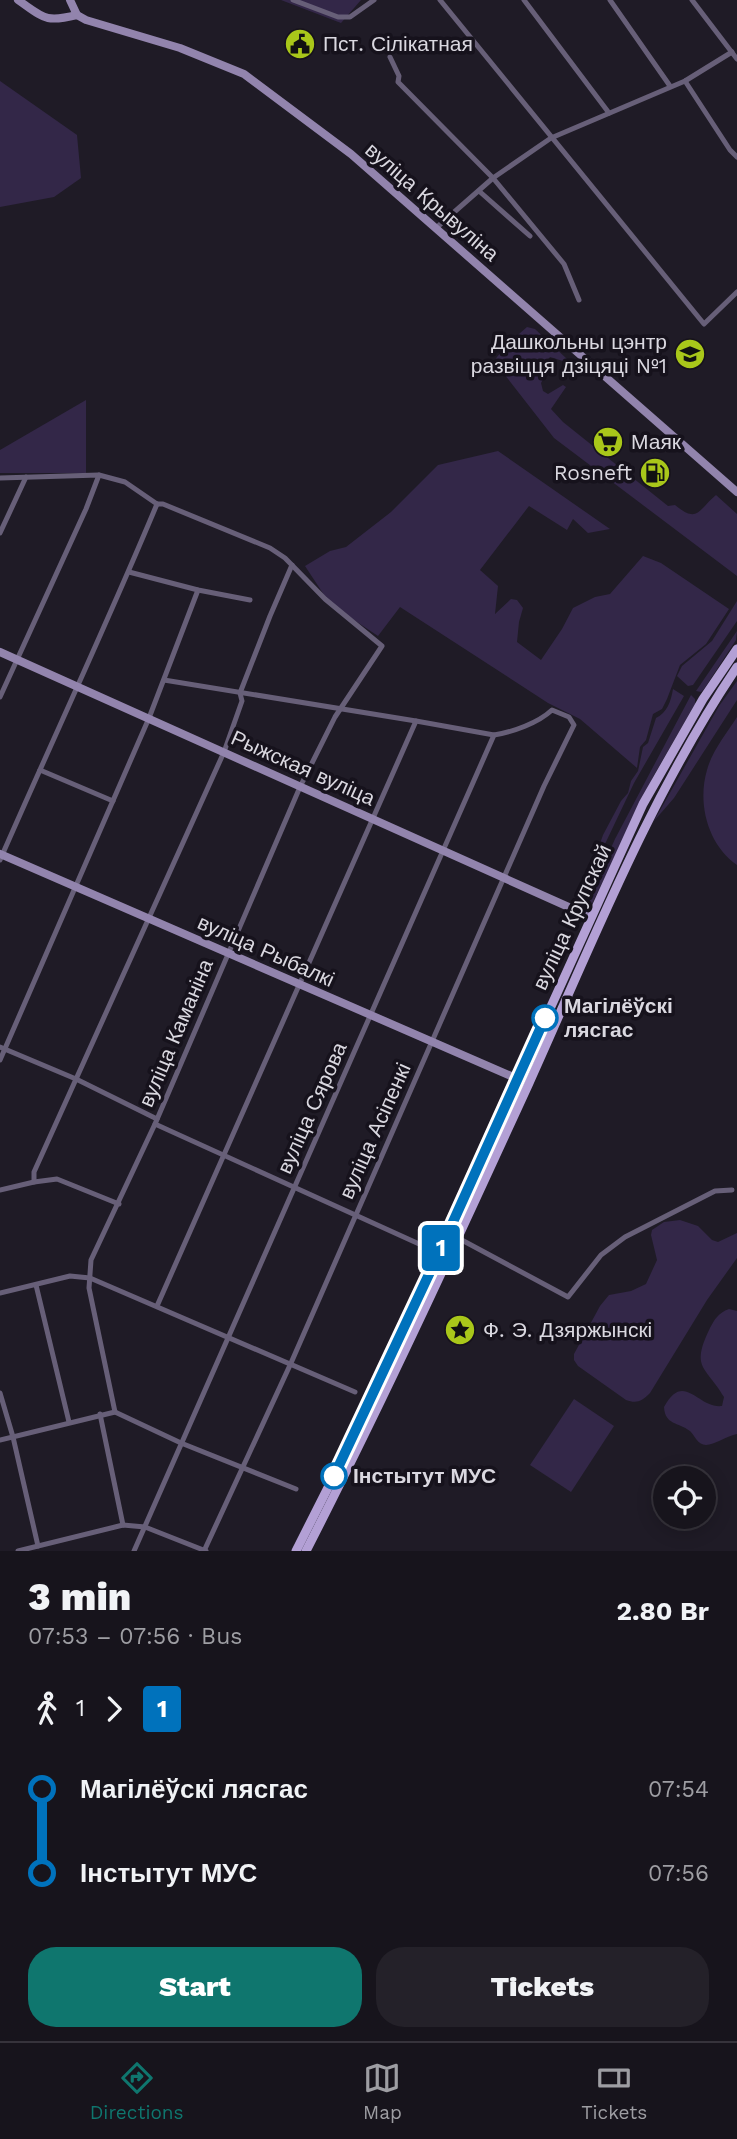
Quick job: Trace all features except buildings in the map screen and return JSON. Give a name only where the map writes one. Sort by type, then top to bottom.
[{"type":"main road","name":"вуліца Крупскай","points":[[296,1551],[348,1448],[439,1253],[643,804],[703,699],[737,649]]},
{"type":"main road","name":"вуліца Крупскай","points":[[306,1551],[361,1443],[458,1238],[643,830],[686,748],[737,667]]},
{"type":"street","points":[[18,0],[48,20],[77,15],[70,0]]},
{"type":"street","points":[[293,0],[338,17],[350,16],[374,0]]},
{"type":"street","points":[[440,0],[704,324],[737,292]]},
{"type":"street","points":[[524,0],[609,113]]},
{"type":"street","points":[[610,0],[670,86]]},
{"type":"street","points":[[692,0],[737,59]]},
{"type":"street","name":"вуліца Крывуліна","points":[[77,15],[180,48],[244,74],[351,154],[737,492]]},
{"type":"street","points":[[436,228],[493,178],[551,138],[685,80],[732,52]]},
{"type":"street","points":[[390,57],[399,76],[398,82],[493,178],[564,264],[579,300]]},
{"type":"street","points":[[685,80],[737,157]]},
{"type":"street","points":[[479,191],[530,236]]},
{"type":"street","points":[[0,697],[99,475]]},
{"type":"street","points":[[0,478],[99,475],[125,482],[157,505],[163,504],[270,548],[292,565],[240,693],[242,701],[224,752],[34,1172],[34,1182]]},
{"type":"street","points":[[0,533],[26,477]]},
{"type":"street","points":[[1,856],[157,505]]},
{"type":"street","name":"вуліца Каманіна","points":[[115,1412],[89,1288],[91,1260],[156,1122],[300,787],[341,708],[383,646],[325,599],[292,565]]},
{"type":"street","points":[[129,572],[250,600]]},
{"type":"street","points":[[0,1060],[149,718],[198,590]]},
{"type":"street","name":"Рыжская вуліца","points":[[0,652],[591,917]]},
{"type":"street","points":[[164,680],[416,720],[494,736]]},
{"type":"street","name":"вуліца Асіпенкі","points":[[205,1551],[544,786],[574,724],[569,717],[552,710],[506,733],[494,736]]},
{"type":"street","points":[[157,1306],[416,720]]},
{"type":"street","name":"вуліца Сярова","points":[[134,1551],[494,736]]},
{"type":"street","points":[[40,770],[113,801]]},
{"type":"street","name":"вуліца Рыбалкі","points":[[1,856],[518,1079]]},
{"type":"street","points":[[3,1048],[76,1079],[223,1156],[439,1253]]},
{"type":"street","points":[[0,1190],[57,1179],[119,1203]]},
{"type":"street","points":[[458,1238],[568,1297],[601,1255],[625,1237],[715,1191],[732,1190]]},
{"type":"street","points":[[0,1293],[70,1276],[90,1278],[355,1392]]},
{"type":"street","points":[[36,1285],[69,1422]]},
{"type":"street","points":[[0,1396],[13,1437],[38,1546]]},
{"type":"street","points":[[0,1440],[115,1412],[181,1443],[296,1489]]},
{"type":"street","points":[[100,1414],[122,1525]]},
{"type":"street","points":[[18,1551],[122,1525],[145,1527],[205,1551]]},
{"type":"shaded area","points":[[281,0],[361,0],[341,23]]},
{"type":"shaded area","points":[[0,81],[77,135],[81,178],[54,197],[0,207]]},
{"type":"shaded area","points":[[527,327],[535,329],[567,359],[566,362],[550,357],[544,365],[546,374],[541,383],[543,391],[548,394],[563,385],[566,387],[551,409],[563,422],[668,506],[675,505],[693,514],[716,495],[737,514],[737,576],[554,438],[494,361]]},
{"type":"shaded area","points":[[86,400],[86,473],[0,473],[0,450]]},
{"type":"shaded area","points":[[498,451],[610,529],[588,533],[573,519],[567,530],[529,506],[480,570],[498,586],[495,614],[511,599],[517,600],[523,608],[517,642],[541,660],[573,608],[595,597],[610,594],[643,556],[661,563],[729,609],[706,644],[680,665],[662,709],[653,714],[646,740],[640,747],[637,768],[580,719],[548,703],[400,607],[378,636],[330,604],[305,566],[330,551],[346,547],[391,512],[438,465]]},
{"type":"shaded area","points":[[737,601],[737,621],[693,685],[688,686],[677,676],[682,666],[712,641]]},
{"type":"shaded area","points":[[737,631],[736,640],[704,689],[701,692],[696,691]]},
{"type":"shaded area","points":[[737,681],[737,700],[674,798],[654,821],[719,706]]},
{"type":"shaded area","points":[[673,689],[684,696],[634,783],[581,902],[603,835],[628,793],[631,781],[638,771],[643,747],[648,743],[656,718],[668,706]]},
{"type":"shaded area","points":[[691,695],[695,704],[654,775],[591,906],[583,911],[615,839]]},
{"type":"shaded area","points":[[737,717],[737,865],[727,857],[712,835],[704,810],[703,796],[709,763]]},
{"type":"shaded area","points":[[680,1220],[698,1226],[712,1240],[718,1242],[737,1233],[737,1258],[707,1300],[650,1393],[633,1402],[626,1400],[578,1366],[574,1354],[600,1306],[609,1295],[631,1291],[646,1284],[657,1260],[652,1230],[664,1222]]},
{"type":"shaded area","points":[[729,1309],[737,1311],[737,1434],[713,1444],[703,1445],[690,1431],[670,1420],[664,1407],[671,1396],[685,1391],[713,1405],[722,1406],[724,1397],[703,1366],[701,1352],[719,1314]]},
{"type":"shaded area","points":[[574,1399],[614,1426],[571,1492],[530,1465]]},
{"type":"bus line","name":"1","points":[[334,1476],[545,1018]]},
{"type":"place","name":"Пст. Сілікатная","points":[[300,44]]},
{"type":"place","name":"Дашкольны цэнтр развіцця дзіцяці №1","points":[[690,354]]},
{"type":"place","name":"Маяк","points":[[608,442]]},
{"type":"place","name":"Rosneft","points":[[655,473]]},
{"type":"place","name":"Магілёўскі лясгас","points":[[545,1018]]},
{"type":"place","name":"Ф. Э. Дзяржынскі","points":[[460,1330]]},
{"type":"place","name":"Інстытут МУС","points":[[334,1476]]}]
